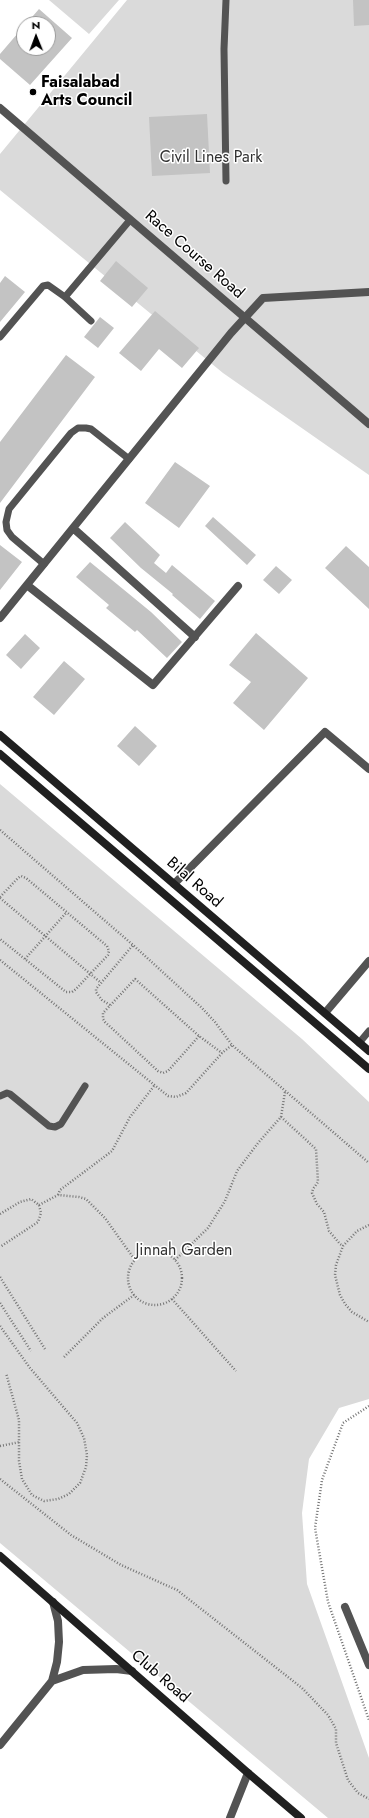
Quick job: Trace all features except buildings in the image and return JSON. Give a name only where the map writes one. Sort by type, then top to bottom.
[{"type":"main road","name":"Bilal Road","points":[[0,735],[369,1051]]},
{"type":"main road","name":"Bilal Road","points":[[0,754],[369,1069]]},
{"type":"main road","name":"Club Road","points":[[0,1556],[248,1773],[302,1818]]},
{"type":"street","name":"Race Course Road","points":[[0,108],[369,424]]},
{"type":"street","points":[[0,618],[231,333],[263,298],[369,292]]},
{"type":"street","points":[[72,528],[195,637]]},
{"type":"street","points":[[27,585],[153,685],[238,586]]},
{"type":"street","points":[[174,884],[325,732],[369,769]]},
{"type":"street","points":[[324,1013],[369,961]]},
{"type":"street","points":[[0,1745],[52,1681],[57,1662],[59,1642],[58,1621],[53,1602]]},
{"type":"street","points":[[345,1607],[369,1665]]},
{"type":"street","points":[[52,1681],[67,1675],[88,1670],[116,1668],[132,1671]]},
{"type":"street","points":[[230,1818],[248,1773]]},
{"type":"lane","points":[[226,0],[224,49],[226,181]]},
{"type":"lane","points":[[65,297],[130,220]]},
{"type":"lane","points":[[0,337],[44,286],[48,285],[65,297],[91,320]]},
{"type":"lane","points":[[44,564],[17,542],[7,530],[6,522],[9,509],[71,434],[78,428],[91,429],[128,459]]},
{"type":"lane","points":[[359,1043],[369,1032]]},
{"type":"lane","points":[[0,1096],[7,1093],[10,1094],[49,1126],[55,1127],[61,1124],[85,1086]]},
{"type":"path","points":[[0,830],[133,945],[202,1008],[215,1022],[232,1045],[369,1163]]},
{"type":"path","points":[[0,939],[66,992],[74,991],[91,975],[108,955],[108,948],[41,890],[26,878],[21,876],[0,897],[45,936],[91,975],[100,982]]},
{"type":"path","points":[[25,959],[66,912]]},
{"type":"path","points":[[110,1005],[102,1000],[96,992],[100,982],[133,945]]},
{"type":"path","points":[[0,960],[168,1096],[182,1096],[222,1053],[232,1045]]},
{"type":"path","points":[[199,1036],[168,1071],[158,1071],[103,1019],[102,1013],[135,979],[199,1036],[222,1053]]},
{"type":"path","points":[[58,1195],[60,1190],[112,1151],[130,1117],[154,1086]]},
{"type":"path","points":[[176,1260],[208,1228],[225,1201],[237,1170],[281,1117],[285,1092]]},
{"type":"path","points":[[281,1117],[316,1148],[318,1182],[312,1193],[317,1204],[324,1212],[329,1231],[343,1246]]},
{"type":"path","points":[[39,1205],[58,1195],[79,1196],[91,1202],[105,1218],[135,1260]]},
{"type":"path","points":[[0,1214],[26,1200],[32,1199],[39,1205],[41,1213],[38,1222],[0,1247]]},
{"type":"path","points":[[369,1224],[357,1231],[343,1246],[336,1265],[335,1275],[340,1295],[352,1312],[369,1322]]},
{"type":"path","points":[[154,1251],[168,1254],[176,1260],[180,1269],[182,1282],[180,1289],[172,1299],[162,1304],[155,1305],[143,1303],[134,1295],[130,1290],[128,1277],[131,1265],[135,1260],[141,1255],[154,1251]]},
{"type":"path","points":[[0,1277],[45,1349]]},
{"type":"path","points":[[64,1357],[85,1334],[103,1318],[134,1295]]},
{"type":"path","points":[[172,1299],[236,1371]]},
{"type":"path","points":[[0,1303],[31,1351]]},
{"type":"path","points":[[0,1326],[30,1368],[76,1423],[84,1438],[87,1455],[86,1467],[80,1483],[69,1494],[58,1500],[44,1501],[32,1495],[22,1479],[19,1461],[19,1420],[6,1373]]},
{"type":"path","points":[[369,1406],[343,1423],[322,1480],[315,1528],[328,1602],[369,1720]]},
{"type":"path","points":[[0,1446],[20,1442]]},
{"type":"path","points":[[0,1479],[71,1535],[121,1565],[177,1590],[302,1688],[328,1715],[336,1729],[336,1743],[348,1780],[358,1793],[369,1799]]},
{"type":"green space","points":[[49,0],[119,0],[89,34]]},
{"type":"green space","name":"Civil Lines Park","points":[[127,0],[369,0],[369,475],[223,373],[0,190],[0,154]]},
{"type":"green space","name":"Jinnah Garden","points":[[0,784],[302,1039],[369,1102],[369,1399],[339,1408],[309,1459],[302,1513],[307,1584],[369,1758],[369,1818],[328,1818],[0,1543]]},
{"type":"place","name":"Faisalabad Arts Council","points":[[33,92]]}]
